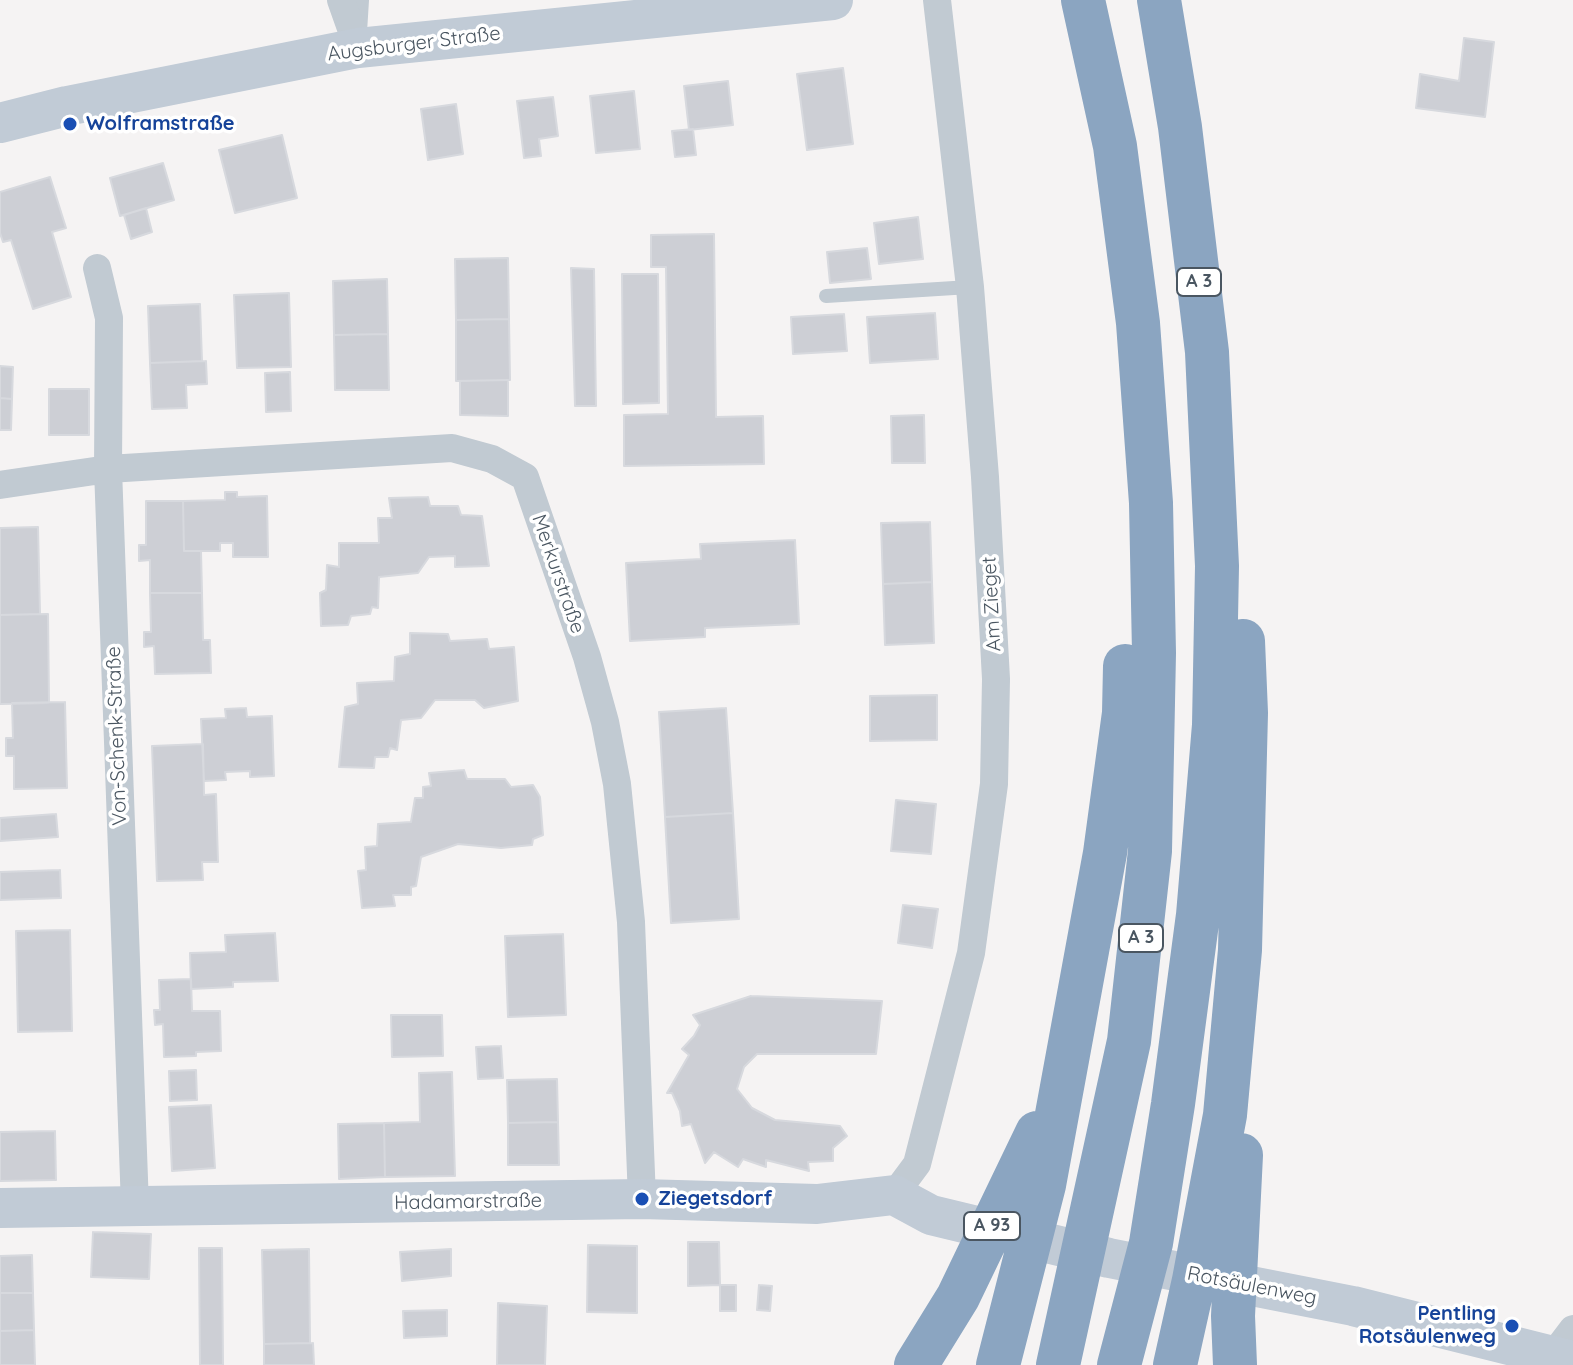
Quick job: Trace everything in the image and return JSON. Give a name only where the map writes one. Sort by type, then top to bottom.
[{"type":"highway","name":"A 3","points":[[1058,1365],[1129,1041],[1150,851],[1154,653],[1151,503],[1138,323],[1117,160],[1083,0]]},
{"type":"highway","name":"A 3","points":[[1119,1365],[1151,1243],[1198,915],[1214,725],[1217,566],[1207,352],[1180,127],[1159,0]]},
{"type":"highway","points":[[998,1365],[1044,1185],[1107,838],[1124,713],[1127,592],[1151,503]]},
{"type":"highway","name":"A 3","points":[[1175,1365],[1225,1115],[1240,950],[1246,713],[1241,615],[1217,566]]},
{"type":"highway","name":"A 3","points":[[1235,1365],[1233,1316],[1251,991],[1240,950]]},
{"type":"highway","name":"A 93","points":[[916,1365],[958,1297],[1061,1084]]},
{"type":"street","points":[[341,0],[358,48]]},
{"type":"street","name":"Augsburger Straße","points":[[0,123],[67,106],[358,48],[833,0]]},
{"type":"street","name":"Am Zieget","points":[[894,1195],[917,1164],[971,953],[994,784],[996,679],[985,477],[970,287],[937,0]]},
{"type":"street","name":"Von-Schenk-Straße","points":[[97,268],[109,318],[108,469],[135,1206]]},
{"type":"street","name":"Merkurstraße","points":[[0,485],[108,469],[452,448],[492,459],[525,477],[587,657],[605,722],[617,784],[631,922],[642,1199]]},
{"type":"street","name":"Hadamarstraße","points":[[0,1208],[642,1199],[817,1204],[894,1195]]},
{"type":"street","name":"Rotsäulenweg","points":[[894,1195],[931,1215],[1109,1258],[1566,1349]]},
{"type":"lane","points":[[358,48],[362,0]]},
{"type":"lane","points":[[826,296],[970,287]]},
{"type":"building","points":[[1464,38],[1494,42],[1485,117],[1416,108],[1420,74],[1459,81]]},
{"type":"building","points":[[843,68],[853,144],[807,150],[797,74]]},
{"type":"building","points":[[728,81],[733,125],[689,130],[684,86]]},
{"type":"building","points":[[634,91],[640,149],[596,153],[590,96]]},
{"type":"building","points":[[553,97],[558,136],[539,139],[541,156],[524,158],[517,101]]},
{"type":"building","points":[[456,104],[463,154],[428,160],[421,109]]},
{"type":"building","points":[[693,129],[696,155],[675,157],[672,131]]},
{"type":"building","points":[[282,135],[297,198],[235,213],[219,150]]},
{"type":"building","points":[[163,163],[174,200],[120,216],[110,178]]},
{"type":"building","points":[[50,177],[66,228],[52,232],[71,297],[33,309],[11,240],[3,242],[0,233],[0,192]]},
{"type":"building","points":[[146,208],[152,232],[131,239],[124,215]]},
{"type":"building","points":[[918,217],[923,259],[879,264],[874,223]]},
{"type":"building","points":[[714,234],[716,417],[763,416],[764,464],[624,466],[624,415],[668,414],[666,267],[651,267],[651,235]]},
{"type":"building","points":[[867,248],[871,279],[830,283],[827,252]]},
{"type":"building","points":[[508,258],[509,319],[456,320],[455,259]]},
{"type":"building","points":[[571,268],[594,269],[596,406],[575,406]]},
{"type":"building","points":[[622,274],[658,274],[659,403],[623,404]]},
{"type":"building","points":[[387,279],[388,334],[334,335],[333,281]]},
{"type":"building","points":[[289,293],[291,367],[237,368],[234,295]]},
{"type":"building","points":[[200,304],[202,361],[150,363],[148,306]]},
{"type":"building","points":[[935,313],[938,359],[870,363],[867,317]]},
{"type":"building","points":[[844,314],[847,351],[793,354],[791,317]]},
{"type":"building","points":[[509,319],[510,380],[456,381],[456,320]]},
{"type":"building","points":[[388,334],[389,390],[335,390],[334,335]]},
{"type":"building","points":[[206,361],[207,384],[186,385],[187,408],[152,409],[150,363]]},
{"type":"building","points":[[0,366],[13,367],[12,399],[0,398]]},
{"type":"building","points":[[290,372],[291,411],[266,412],[265,373]]},
{"type":"building","points":[[508,380],[508,416],[460,415],[460,381]]},
{"type":"building","points":[[49,389],[89,389],[89,435],[49,435]]},
{"type":"building","points":[[0,398],[12,399],[11,430],[0,430]]},
{"type":"building","points":[[924,415],[925,463],[892,463],[891,416]]},
{"type":"building","points":[[225,492],[237,492],[237,497],[267,496],[268,557],[233,557],[233,543],[220,543],[220,551],[184,551],[183,501],[225,500]]},
{"type":"building","points":[[428,497],[430,506],[458,506],[461,515],[482,516],[489,566],[455,567],[455,556],[429,557],[418,573],[379,577],[378,608],[372,607],[370,614],[351,616],[348,625],[321,626],[320,593],[326,590],[327,565],[339,567],[339,543],[379,543],[378,518],[392,518],[389,498]]},
{"type":"building","points":[[146,501],[183,501],[184,551],[201,551],[202,593],[150,593],[150,560],[139,561],[139,545],[146,545]]},
{"type":"building","points":[[930,522],[932,582],[883,584],[881,523]]},
{"type":"building","points":[[38,527],[40,614],[0,615],[0,528]]},
{"type":"building","points":[[795,540],[799,624],[705,628],[705,637],[630,641],[626,563],[701,559],[700,544]]},
{"type":"building","points":[[932,582],[934,643],[885,645],[883,584]]},
{"type":"building","points":[[150,593],[202,593],[203,640],[210,640],[211,673],[155,674],[154,646],[144,647],[144,632],[151,632]]},
{"type":"building","points":[[48,614],[49,703],[0,704],[0,615]]},
{"type":"building","points":[[410,633],[448,634],[450,641],[487,639],[489,649],[514,647],[518,701],[484,708],[475,700],[435,700],[421,718],[401,720],[397,750],[390,748],[388,757],[375,757],[374,768],[339,767],[345,707],[358,704],[357,683],[394,681],[395,657],[410,654]]},
{"type":"building","points":[[937,695],[937,740],[870,741],[870,696]]},
{"type":"building","points":[[65,702],[67,788],[14,789],[14,756],[6,756],[6,738],[13,738],[12,703]]},
{"type":"building","points":[[246,708],[247,717],[272,716],[274,776],[250,777],[250,771],[225,772],[226,780],[204,781],[201,719],[226,718],[225,709]]},
{"type":"building","points":[[726,708],[733,813],[665,817],[659,712]]},
{"type":"building","points":[[203,744],[204,795],[216,794],[218,862],[202,862],[203,880],[157,881],[152,746]]},
{"type":"building","points":[[464,770],[467,779],[505,779],[511,787],[533,785],[540,797],[543,835],[533,839],[532,845],[501,848],[458,844],[421,857],[416,886],[411,887],[411,895],[393,895],[395,906],[362,908],[358,871],[366,870],[365,847],[377,846],[378,824],[411,822],[415,798],[423,798],[423,787],[431,786],[429,773]]},
{"type":"building","points":[[896,800],[936,804],[931,854],[891,851]]},
{"type":"building","points":[[733,813],[739,919],[671,923],[665,817]]},
{"type":"building","points":[[56,814],[58,837],[0,841],[0,818]]},
{"type":"building","points":[[60,870],[61,898],[0,900],[0,872]]},
{"type":"building","points":[[903,905],[938,909],[932,948],[898,943]]},
{"type":"building","points":[[70,930],[72,1031],[18,1032],[16,931]]},
{"type":"building","points":[[275,933],[278,981],[233,982],[233,987],[191,989],[190,953],[226,952],[225,935]]},
{"type":"building","points":[[563,934],[566,1015],[508,1017],[505,936]]},
{"type":"building","points":[[191,979],[192,1011],[220,1011],[221,1051],[164,1057],[163,1024],[155,1025],[154,1010],[160,1010],[159,980]]},
{"type":"building","points":[[751,996],[882,1001],[876,1054],[757,1054],[744,1067],[737,1089],[752,1108],[775,1120],[840,1126],[847,1136],[833,1148],[833,1161],[808,1162],[809,1171],[766,1160],[766,1167],[743,1159],[738,1167],[714,1152],[705,1163],[691,1124],[682,1126],[680,1111],[672,1093],[667,1093],[689,1055],[682,1049],[700,1025],[693,1015]]},
{"type":"building","points":[[391,1015],[442,1015],[443,1056],[392,1057]]},
{"type":"building","points":[[501,1046],[503,1078],[478,1079],[476,1047]]},
{"type":"building","points":[[196,1070],[197,1100],[170,1101],[169,1071]]},
{"type":"building","points":[[452,1072],[455,1176],[385,1177],[384,1123],[420,1122],[419,1073]]},
{"type":"building","points":[[557,1079],[558,1122],[508,1123],[507,1080]]},
{"type":"building","points":[[211,1105],[215,1168],[172,1171],[169,1107]]},
{"type":"building","points":[[558,1122],[559,1165],[508,1165],[508,1123]]},
{"type":"building","points":[[384,1123],[385,1177],[339,1179],[338,1124]]},
{"type":"building","points":[[55,1131],[56,1180],[0,1181],[0,1132]]},
{"type":"building","points":[[93,1232],[151,1234],[149,1279],[91,1277]]},
{"type":"building","points":[[688,1242],[719,1242],[720,1285],[688,1286]]},
{"type":"building","points":[[588,1245],[637,1246],[637,1313],[587,1312]]},
{"type":"building","points":[[199,1248],[222,1248],[223,1365],[200,1365]]},
{"type":"building","points":[[309,1249],[310,1343],[264,1344],[262,1250]]},
{"type":"building","points":[[451,1249],[451,1276],[402,1281],[400,1252]]},
{"type":"building","points":[[32,1255],[33,1293],[0,1293],[0,1256]]},
{"type":"building","points":[[720,1285],[736,1285],[736,1311],[720,1311]]},
{"type":"building","points":[[759,1285],[772,1286],[770,1311],[757,1310]]},
{"type":"building","points":[[0,1293],[33,1293],[34,1330],[0,1331]]},
{"type":"building","points":[[498,1303],[547,1306],[545,1365],[497,1365]]},
{"type":"building","points":[[447,1310],[447,1336],[404,1338],[403,1311]]},
{"type":"building","points":[[34,1330],[35,1365],[0,1365],[0,1331]]},
{"type":"building","points":[[313,1343],[314,1365],[264,1365],[264,1344]]},
{"type":"place","name":"Wolframstraße","points":[[70,124]]},
{"type":"place","name":"Ziegetsdorf","points":[[642,1199]]},
{"type":"place","name":"Pentling Rotsäulenweg","points":[[1512,1326]]}]
